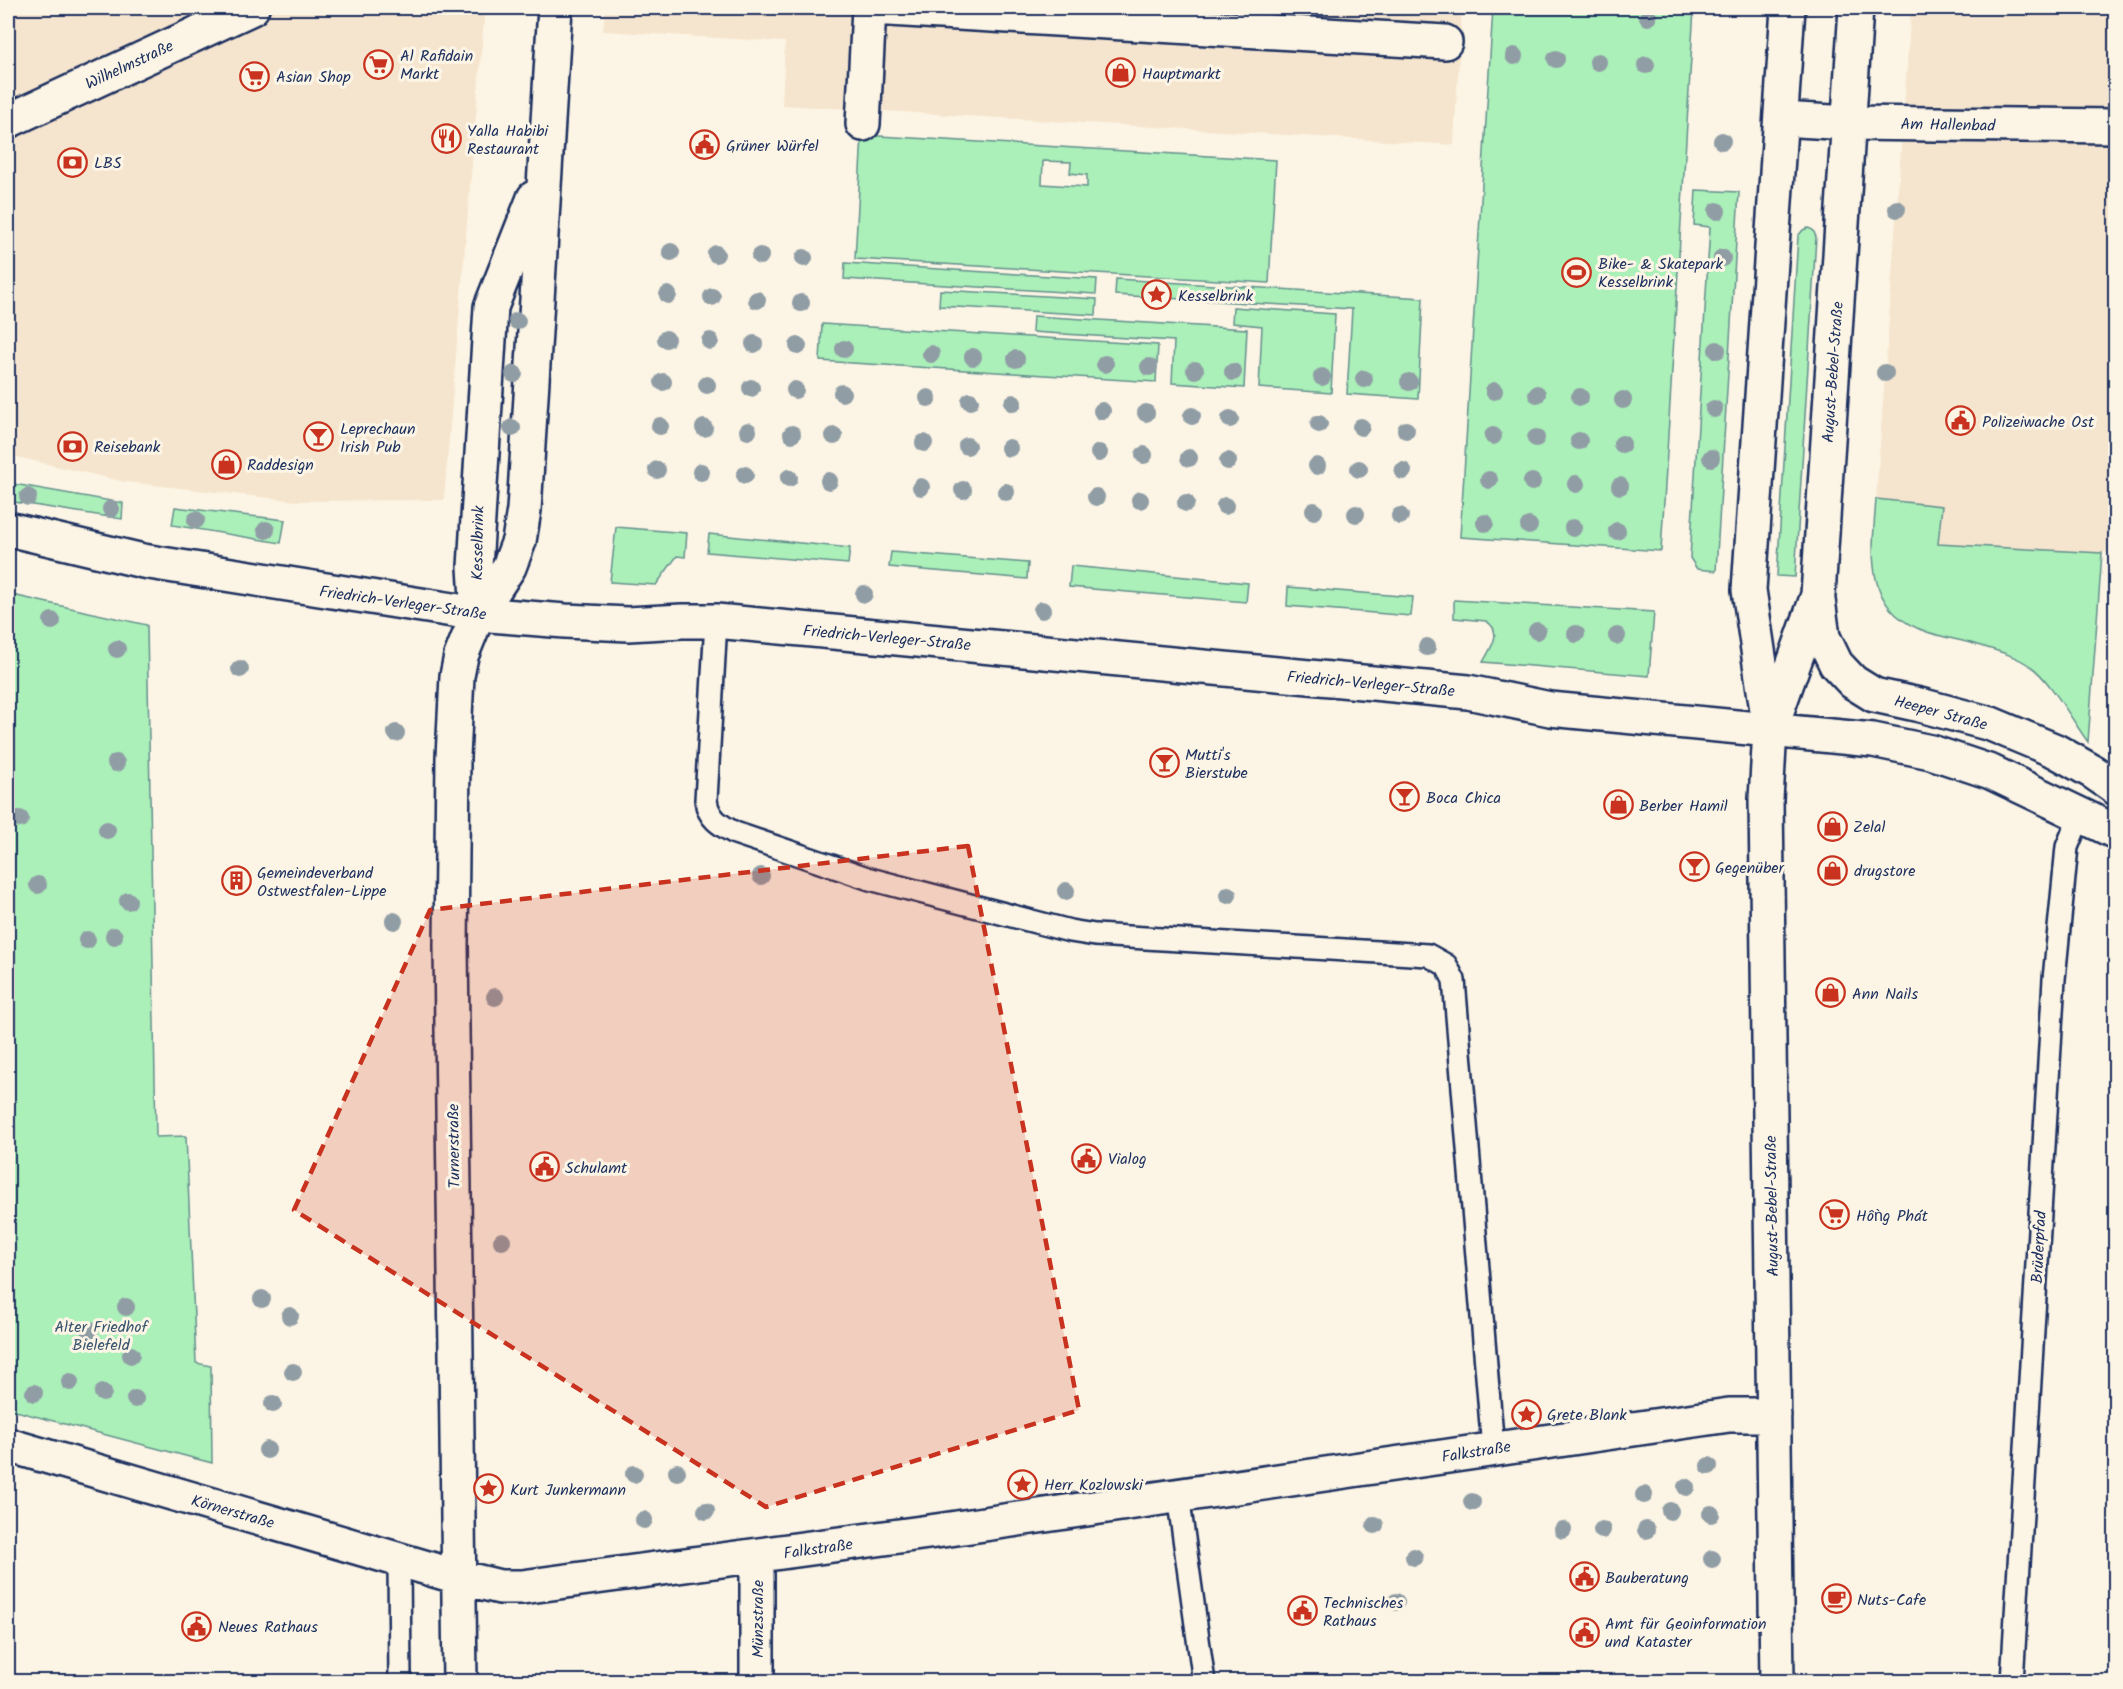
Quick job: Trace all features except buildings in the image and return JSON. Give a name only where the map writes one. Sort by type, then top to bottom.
[{"type":"street","name":"Wilhelmstraße","points":[[8,122],[252,8]]},
{"type":"street","name":"Kesselbrink","points":[[478,614],[509,567],[519,541],[524,510],[555,8]]},
{"type":"street","points":[[863,124],[870,8],[1445,42]]},
{"type":"street","name":"August-Bebel-Straße","points":[[1777,1682],[1766,809],[1770,730],[1749,590],[1788,8]]},
{"type":"street","name":"August-Bebel-Straße","points":[[1770,730],[1818,595],[1856,8]]},
{"type":"street","name":"Am Hallenbad","points":[[1781,118],[1849,123],[2115,126]]},
{"type":"street","name":"Kesselbrink","points":[[478,614],[475,567],[491,307],[545,170]]},
{"type":"street","name":"Friedrich-Verleger-Straße","points":[[8,529],[143,561],[478,614],[617,623],[716,621],[1468,692],[1550,709],[1770,730]]},
{"type":"street","name":"Heeper Straße","points":[[1818,595],[1823,637],[1836,664],[1853,682],[1874,695],[1961,716],[2013,733],[2056,751],[2093,772],[2115,788]]},
{"type":"street","name":"Turnerstraße","points":[[460,1682],[451,946],[453,767],[457,676],[461,656],[478,614]]},
{"type":"street","points":[[1770,730],[1873,740],[1931,752],[1990,772],[2115,832]]},
{"type":"street","name":"Falkstraße","points":[[458,1577],[500,1587],[522,1587],[757,1557],[1730,1414],[1774,1414]]},
{"type":"street","name":"Körnerstraße","points":[[8,1445],[458,1577]]},
{"type":"street","name":"Münzstraße","points":[[757,1557],[757,1682]]},
{"type":"lane","points":[[716,621],[705,800],[711,817],[722,827],[870,879],[1070,931],[1095,935],[1428,955],[1446,965],[1454,980],[1493,1449]]},
{"type":"lane","name":"Brüderpfad","points":[[2012,1682],[2054,978],[2067,847],[2080,815]]},
{"type":"lane","points":[[1178,1495],[1204,1682]]},
{"type":"lane","points":[[399,1560],[400,1682]]},
{"type":"highlighted area","points":[[968,846],[1079,1410],[766,1507],[294,1210],[430,910]]},
{"type":"shaded area","points":[[8,8],[485,8],[444,500],[297,501],[125,482],[8,455]]},
{"type":"shaded area","name":"Hauptmarkt","points":[[605,8],[1462,8],[1454,145],[782,105],[785,42],[603,31]]},
{"type":"shaded area","points":[[1911,8],[2115,8],[2115,553],[1938,544],[1904,501],[1876,499]]},
{"type":"green space","name":"Bike- & Skatepark Kesselbrink","points":[[1493,8],[1694,8],[1661,551],[1460,537]]},
{"type":"green space","points":[[862,135],[1276,160],[1269,283],[855,259]],"holes":[[[1043,161],[1071,162],[1070,173],[1087,175],[1087,187],[1042,184]]]},
{"type":"green space","points":[[1696,190],[1739,192],[1716,571],[1697,569],[1690,558],[1710,227],[1694,225]]},
{"type":"green space","points":[[1808,228],[1813,230],[1816,237],[1795,577],[1777,576],[1798,236]]},
{"type":"green space","points":[[845,263],[1097,279],[1096,294],[844,279]]},
{"type":"green space","points":[[1116,279],[1423,298],[1418,399],[1347,394],[1352,309],[1115,295]]},
{"type":"green space","points":[[940,290],[1097,299],[1096,315],[939,306]]},
{"type":"green space","points":[[1233,307],[1335,314],[1331,393],[1259,388],[1262,326],[1232,323]]},
{"type":"green space","points":[[1033,316],[1247,329],[1244,388],[1172,383],[1174,341],[1032,332]]},
{"type":"green space","points":[[822,324],[1158,345],[1156,382],[820,361]]},
{"type":"green space","points":[[8,483],[123,503],[122,519],[8,501]]},
{"type":"green space","points":[[1876,499],[1942,506],[1938,544],[2102,553],[2088,742],[2053,690],[2030,666],[2003,653],[1917,628],[1899,618],[1887,604],[1879,589],[1875,572],[1873,536]]},
{"type":"green space","points":[[175,507],[285,520],[281,543],[172,525]]},
{"type":"green space","points":[[616,527],[687,533],[685,557],[677,556],[656,585],[610,582]]},
{"type":"green space","points":[[709,534],[850,548],[848,564],[707,552]]},
{"type":"green space","points":[[891,552],[1028,563],[1027,579],[889,567]]},
{"type":"green space","points":[[1071,566],[1248,583],[1246,602],[1069,587]]},
{"type":"green space","points":[[1288,587],[1413,597],[1411,616],[1287,606]]},
{"type":"green space","name":"Alter Friedhof Bielefeld","points":[[8,594],[147,625],[156,1137],[186,1136],[196,1363],[211,1366],[212,1463],[8,1409]]},
{"type":"green space","points":[[1454,600],[1654,612],[1649,676],[1483,662],[1494,641],[1494,630],[1486,621],[1454,618]]},
{"type":"place","name":"Al Rafidain Markt","points":[[379,64]]},
{"type":"place","name":"Hauptmarkt","points":[[1121,73]]},
{"type":"place","name":"Asian Shop","points":[[255,76]]},
{"type":"place","name":"Yalla Habibi Restaurant","points":[[446,139]]},
{"type":"place","name":"Grüner Würfel","points":[[705,145]]},
{"type":"place","name":"LBS","points":[[73,162]]},
{"type":"place","name":"Bike- & Skatepark Kesselbrink","points":[[1577,272]]},
{"type":"place","name":"Kesselbrink","points":[[1157,295]]},
{"type":"place","name":"Polizeiwache Ost","points":[[1961,421]]},
{"type":"place","name":"Leprechaun Irish Pub","points":[[319,437]]},
{"type":"place","name":"Reisebank","points":[[73,446]]},
{"type":"place","name":"Raddesign","points":[[226,464]]},
{"type":"place","name":"Mutti's Bierstube","points":[[1164,763]]},
{"type":"place","name":"Boca Chica","points":[[1405,797]]},
{"type":"place","name":"Berber Hamil","points":[[1618,805]]},
{"type":"place","name":"Zelal","points":[[1832,826]]},
{"type":"place","name":"Gegenüber","points":[[1694,867]]},
{"type":"place","name":"drugstore","points":[[1833,870]]},
{"type":"place","name":"Gemeindeverband Ostwestfalen-Lippe","points":[[236,881]]},
{"type":"place","name":"Ann Nails","points":[[1831,993]]},
{"type":"place","name":"Vialog","points":[[1087,1158]]},
{"type":"place","name":"Schulamt","points":[[544,1167]]},
{"type":"place","name":"Hôǹg Phát","points":[[1835,1215]]},
{"type":"place","name":"Grete Blank","points":[[1526,1414]]},
{"type":"place","name":"Herr Kozlowski","points":[[1023,1484]]},
{"type":"place","name":"Kurt Junkermann","points":[[489,1489]]},
{"type":"place","name":"Bauberatung","points":[[1584,1577]]},
{"type":"place","name":"Nuts-Cafe","points":[[1836,1599]]},
{"type":"place","name":"Technisches Rathaus","points":[[1302,1611]]},
{"type":"place","name":"Neues Rathaus","points":[[197,1626]]},
{"type":"place","name":"Amt für Geoinformation und Kataster","points":[[1584,1632]]}]
